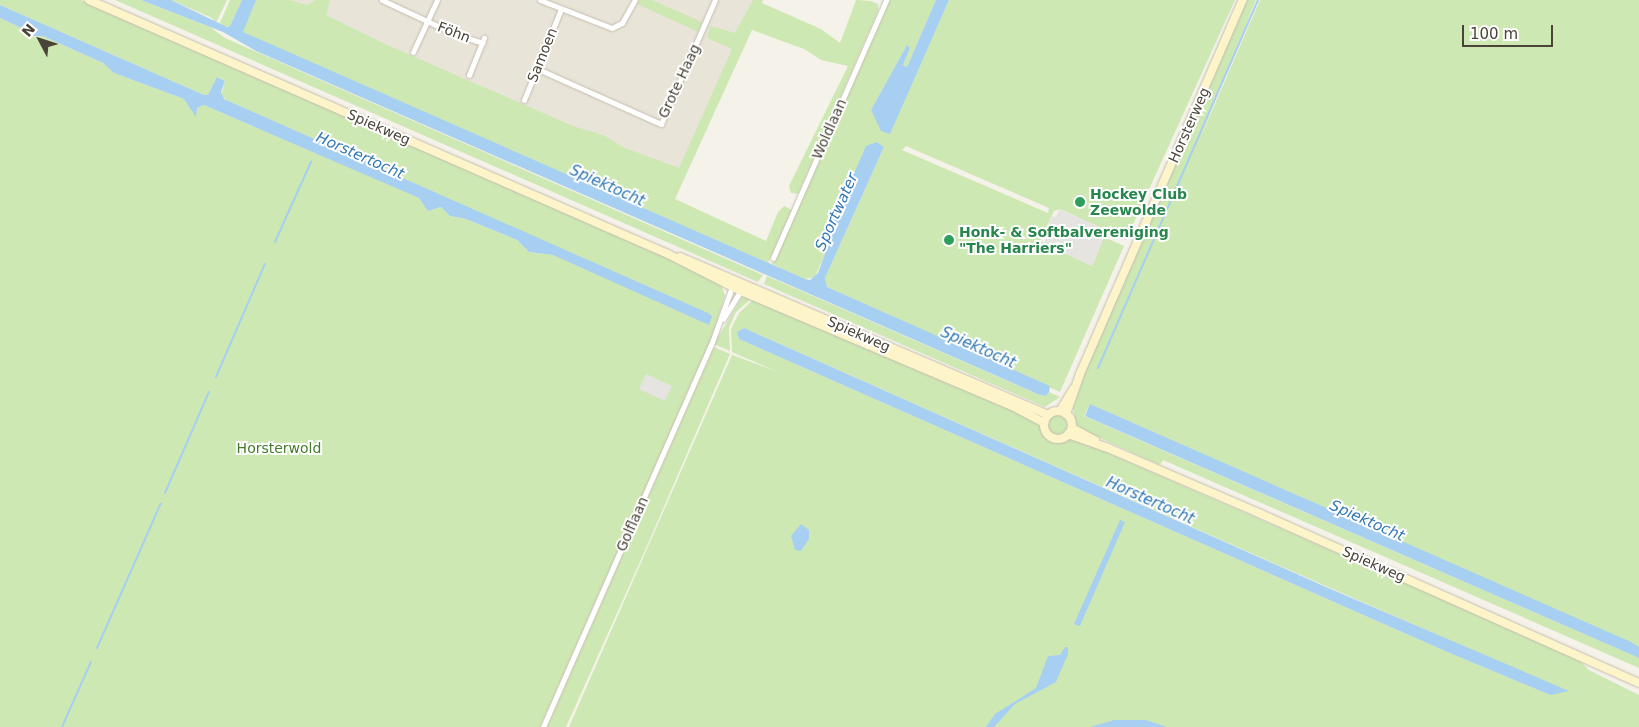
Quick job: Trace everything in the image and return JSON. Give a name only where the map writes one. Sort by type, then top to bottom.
[{"type":"main road","name":"Spiekweg","points":[[89,0],[734,283],[1016,408],[1044,423]]},
{"type":"main road","name":"Horsterweg","points":[[1063,413],[1243,0]]},
{"type":"main road","name":"Spiekweg","points":[[743,287],[1048,415]]},
{"type":"main road","points":[[1063,413],[1070,431],[1052,438],[1047,435],[1044,423],[1048,415],[1063,413]]},
{"type":"main road","name":"Spiekweg","points":[[1070,431],[1639,683]]},
{"type":"street","name":"Föhn","points":[[382,0],[426,19],[484,40],[469,75]]},
{"type":"street","points":[[413,52],[426,19],[437,0]]},
{"type":"street","points":[[540,0],[612,28],[622,23],[634,0]]},
{"type":"street","name":"Grote Haag","points":[[538,69],[661,124],[715,0]]},
{"type":"street","name":"Woldlaan","points":[[773,258],[886,0]]},
{"type":"street","name":"Samoen","points":[[524,100],[538,69],[537,63],[561,9]]},
{"type":"street","name":"Golflaan","points":[[543,727],[721,321],[734,283]]},
{"type":"street","name":"Golflaan","points":[[721,321],[743,287]]},
{"type":"shaded area","points":[[235,0],[759,0],[677,190]]},
{"type":"shaded area","points":[[1059,209],[1107,230],[1092,266],[1044,244],[1046,239],[1042,237],[1052,216],[1056,217]]},
{"type":"shaded area","points":[[646,374],[672,386],[665,401],[639,389]]},
{"type":"green space","name":"Horsterwold","points":[[0,0],[81,0],[672,259],[721,284],[725,296],[711,340],[540,727],[0,727],[0,18],[21,28],[32,37],[43,36],[103,63],[114,73],[184,99],[197,108],[204,105],[406,192],[419,198],[431,210],[441,207],[450,216],[466,219],[517,240],[529,252],[553,255],[712,316],[228,101],[221,96],[225,81],[218,77],[208,95],[204,95],[0,5]]},
{"type":"green space","points":[[115,0],[141,0],[210,27],[225,38],[763,275],[758,282]]},
{"type":"green space","points":[[171,0],[227,0],[215,25],[212,18]]},
{"type":"green space","points":[[230,0],[242,0],[230,26],[224,27],[219,25]]},
{"type":"green space","points":[[256,0],[289,0],[307,5],[316,0],[330,0],[326,15],[387,45],[573,126],[603,135],[625,148],[679,168],[732,49],[707,38],[710,26],[735,33],[753,0],[763,0],[762,3],[821,29],[840,43],[856,0],[871,1],[878,4],[878,11],[798,194],[791,193],[789,186],[848,66],[821,60],[804,49],[752,30],[675,199],[766,241],[778,212],[784,206],[792,210],[768,263],[242,32]]},
{"type":"green space","points":[[639,0],[652,0],[702,22],[698,32],[637,4]]},
{"type":"green space","points":[[888,0],[936,0],[907,67],[903,65],[910,48],[907,45],[871,110],[889,134],[949,0],[1235,0],[1126,240],[1060,209],[1054,211],[1040,241],[1092,266],[1104,237],[1124,246],[1060,392],[827,287],[825,278],[884,147],[877,142],[866,147],[826,238],[825,254],[815,277],[804,279],[772,264]],"holes":[[[906,146],[1049,208],[1048,213],[902,150]]]},
{"type":"green space","points":[[1247,0],[1256,0],[1198,143],[1260,0],[1639,0],[1639,650],[1511,590],[1090,404],[1084,416],[1639,658],[1639,668],[1163,460],[1160,465],[1084,431],[1076,424],[1073,408],[1091,356]]},
{"type":"green space","points":[[767,276],[1040,395],[1046,396],[1049,392],[1060,397],[1045,407],[764,284]]},
{"type":"green space","points":[[742,297],[752,298],[736,312],[729,328],[730,351],[714,344]]},
{"type":"green space","points":[[755,298],[1018,412],[1040,425],[1050,441],[1076,439],[1576,657],[1589,670],[1639,695],[1639,727],[569,727],[732,355],[778,372],[732,352],[731,329],[739,313]],"holes":[[[744,328],[1554,686],[1550,694],[1543,692],[1445,651],[739,339],[737,332]]]},
{"type":"green space","points":[[714,347],[730,354],[647,546],[566,727],[547,727]]},
{"type":"green space","points":[[1057,415],[1064,418],[1067,425],[1064,432],[1057,435],[1050,432],[1047,425],[1050,418]]},
{"type":"water","points":[[141,0],[171,0],[227,27],[230,26],[242,0],[256,0],[243,32],[810,280],[818,273],[825,254],[826,238],[866,146],[877,142],[884,147],[825,278],[827,287],[1050,386],[1049,392],[1046,396],[1040,395],[256,51],[223,32]]},
{"type":"water","points":[[936,0],[949,0],[890,134],[881,131],[871,110],[907,45],[910,48],[903,65],[907,67]]},
{"type":"water","points":[[0,5],[204,95],[208,95],[217,77],[225,81],[221,92],[224,99],[708,313],[712,316],[709,325],[553,255],[529,252],[517,240],[466,219],[450,216],[441,207],[428,211],[419,198],[204,105],[197,108],[196,117],[184,99],[114,73],[103,63],[43,36],[28,36],[21,28],[0,18]]},
{"type":"water","points":[[744,328],[1326,587],[1569,691],[1551,695],[1445,651],[739,339],[737,332]]},
{"type":"water","points":[[1090,404],[1631,642],[1639,647],[1639,658],[1085,416]]},
{"type":"water","points":[[1120,520],[1125,522],[1080,626],[1074,624]]},
{"type":"water","points":[[801,524],[809,530],[809,539],[801,551],[795,550],[791,536]]},
{"type":"water","points":[[1065,647],[1068,647],[1068,654],[1056,682],[1015,704],[994,727],[986,727],[995,714],[1036,688],[1048,656],[1060,655]]},
{"type":"water","points":[[1114,720],[1146,720],[1167,727],[1090,727]]},
{"type":"waterway","points":[[1098,368],[1258,0]]},
{"type":"waterway","points":[[275,242],[311,162]]},
{"type":"waterway","points":[[216,377],[265,264]]},
{"type":"waterway","points":[[165,493],[209,392]]},
{"type":"waterway","points":[[97,648],[161,503]]},
{"type":"waterway","points":[[62,727],[91,662]]},
{"type":"place","name":"Hockey Club Zeewolde","points":[[1080,202]]},
{"type":"place","name":"Honk- & Softbalvereniging \"The Harriers\"","points":[[949,240]]},
{"type":"water label","name":"Horstertocht","points":[[360,156]]},
{"type":"water label","name":"Spiektocht","points":[[607,186]]},
{"type":"water label","name":"Sportwater","points":[[837,212]]},
{"type":"water label","name":"Spiektocht","points":[[978,348]]},
{"type":"water label","name":"Horstertocht","points":[[1150,501]]},
{"type":"water label","name":"Spiektocht","points":[[1367,521]]}]
